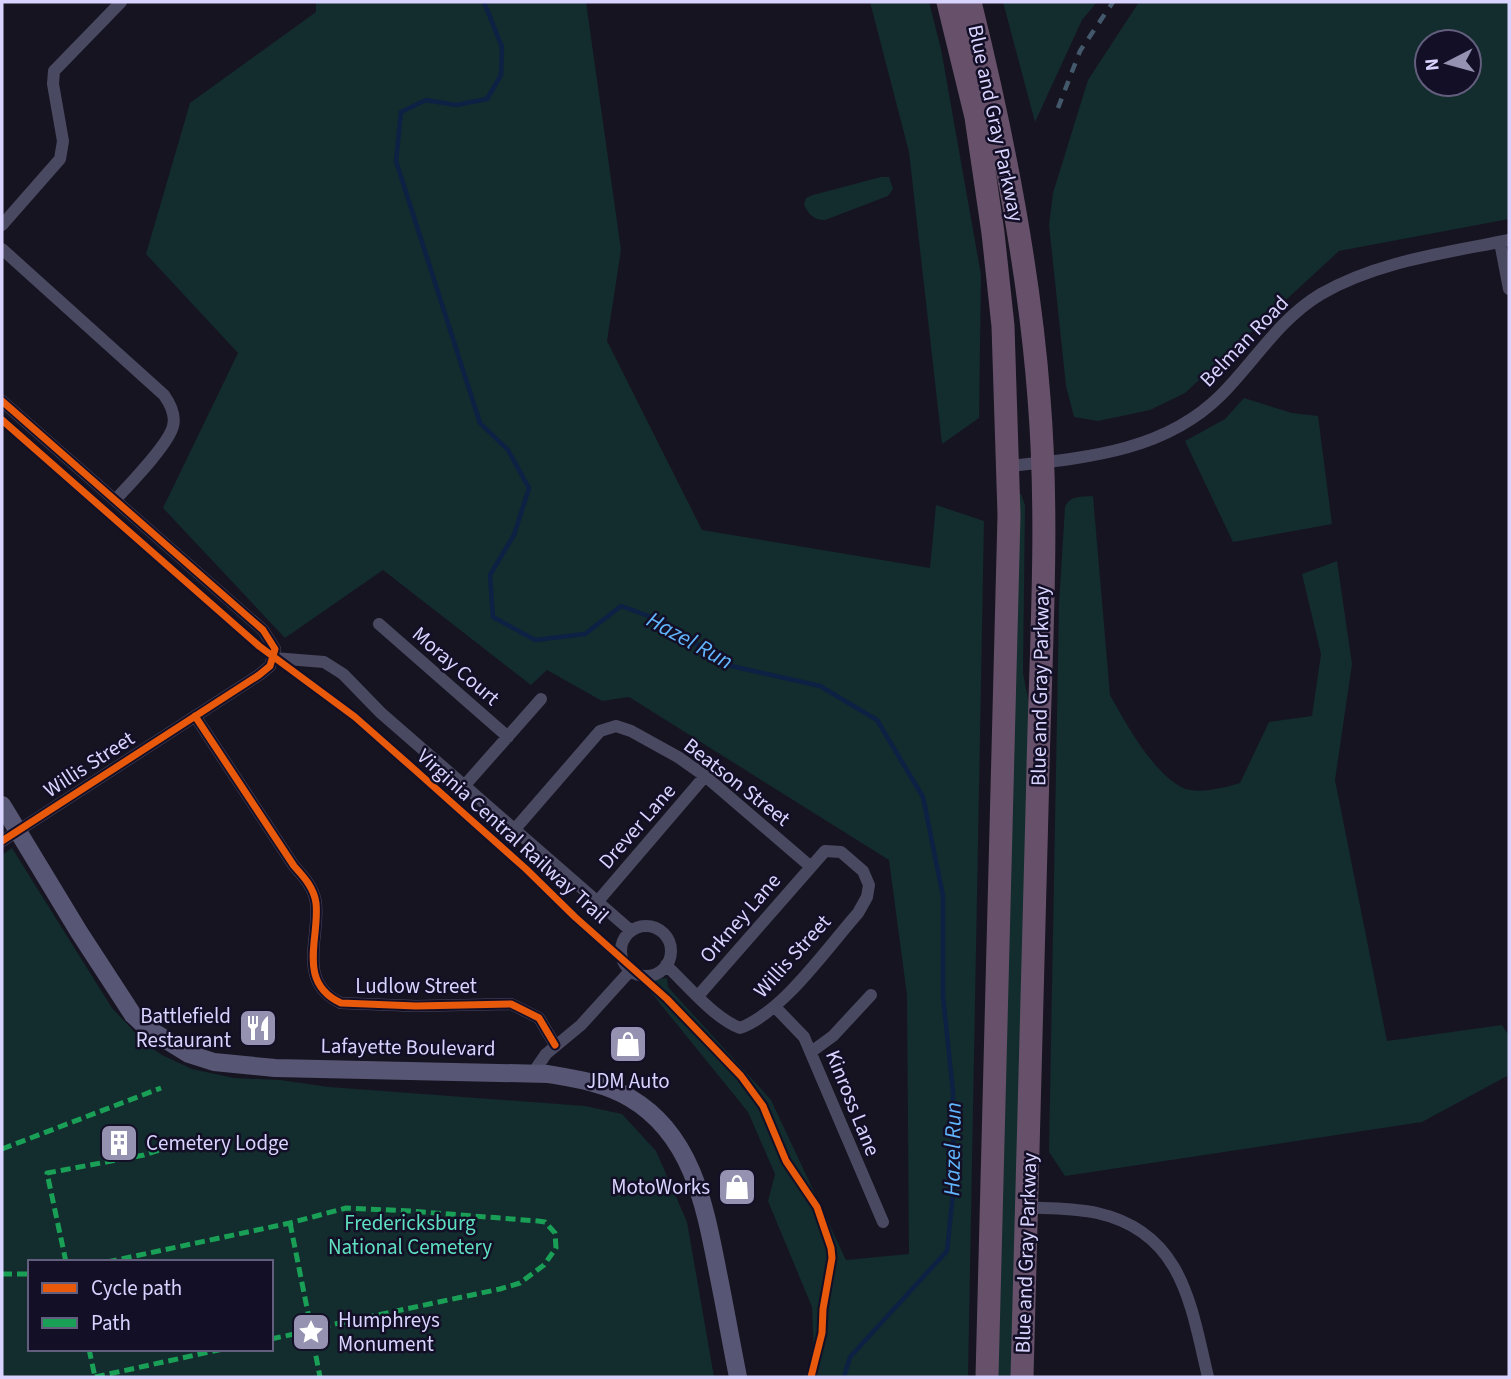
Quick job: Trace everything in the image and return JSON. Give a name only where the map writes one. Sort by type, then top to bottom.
[{"type":"highway","name":"Blue and Gray Parkway","points":[[948,2],[976,117],[993,233],[1003,326],[1009,466],[987,1377]]},
{"type":"highway","name":"Blue and Gray Parkway","points":[[970,2],[1016,215],[1040,402],[1042,609],[1022,1377]]},
{"type":"main road","name":"Lafayette Boulevard","points":[[2,805],[79,932],[133,1014],[158,1036],[189,1054],[214,1062],[275,1068],[533,1073],[586,1080],[608,1087],[649,1111],[663,1124],[680,1148],[700,1193],[738,1377]]},
{"type":"street","points":[[2,225],[60,159],[63,141],[53,84],[54,71],[121,2]]},
{"type":"street","points":[[1505,241],[1509,289]]},
{"type":"street","name":"Belman Road","points":[[1009,466],[1066,460],[1126,448],[1168,433],[1199,414],[1219,397],[1280,326],[1295,313],[1345,281],[1379,268],[1505,241]]},
{"type":"street","points":[[2,249],[164,395],[171,405],[174,418],[169,437],[115,500]]},
{"type":"street","points":[[2,401],[263,630],[275,649],[274,658],[324,663],[343,674],[381,713],[630,930]]},
{"type":"street","name":"Moray Court","points":[[379,624],[508,737]]},
{"type":"street","name":"Willis Street","points":[[2,841],[259,675],[270,666],[274,658]]},
{"type":"street","points":[[465,786],[541,699]]},
{"type":"street","name":"Ludlow Street","points":[[195,716],[313,891],[316,905],[313,963],[318,982],[331,998],[341,1003],[415,1006],[512,1004],[539,1018],[555,1045]]},
{"type":"street","name":"Beatson Street","points":[[515,829],[600,731],[617,726],[631,731],[705,776],[811,866]]},
{"type":"street","name":"Drever Lane","points":[[598,901],[705,776]]},
{"type":"street","name":"Willis Street","points":[[666,965],[729,1023],[740,1028],[776,1007],[858,912],[867,897],[869,885],[863,871],[841,852],[825,851],[811,866]]},
{"type":"street","name":"Orkney Lane","points":[[698,996],[811,866]]},
{"type":"street","points":[[647,925],[663,932],[671,946],[666,965],[650,976],[630,971],[621,957],[621,945],[630,930],[647,925]]},
{"type":"street","points":[[533,1073],[555,1045],[581,1024],[630,971]]},
{"type":"street","points":[[811,1052],[833,1036],[871,995]]},
{"type":"street","name":"Kinross Lane","points":[[776,1007],[804,1037],[883,1222]]},
{"type":"street","points":[[1027,1208],[1098,1213],[1134,1227],[1166,1254],[1185,1286],[1208,1377]]},
{"type":"green space","points":[[316,2],[586,2],[621,250],[607,341],[702,530],[930,568],[936,505],[984,521],[968,1377],[804,1377],[814,1356],[812,1307],[768,1201],[775,1174],[748,1112],[641,980],[667,978],[668,987],[771,1100],[846,1260],[909,1254],[907,995],[889,860],[629,697],[602,701],[547,670],[531,685],[383,570],[285,638],[163,508],[238,353],[146,254],[190,103],[316,12]]},
{"type":"green space","points":[[870,2],[929,2],[941,49],[981,275],[979,418],[942,444],[909,152]]},
{"type":"green space","points":[[1003,2],[1097,2],[1082,20],[1035,122]]},
{"type":"green space","points":[[1139,2],[1509,2],[1509,219],[1339,251],[1185,393],[1150,410],[1098,421],[1074,417],[1066,386],[1049,225],[1053,193],[1088,80]]},
{"type":"green space","points":[[889,177],[893,189],[888,196],[825,220],[812,216],[804,204],[806,198],[813,195]]},
{"type":"green space","points":[[1244,398],[1292,413],[1318,416],[1332,524],[1233,542],[1185,441],[1225,419]]},
{"type":"green space","points":[[1019,494],[1025,505],[1023,673],[1029,704],[1013,1377],[994,1377]]},
{"type":"green space","points":[[1093,496],[1110,695],[1150,759],[1170,780],[1187,789],[1210,790],[1240,783],[1269,722],[1312,716],[1321,654],[1302,574],[1337,561],[1352,664],[1335,780],[1387,1041],[1502,1025],[1509,1036],[1509,1075],[1422,1122],[1065,1176],[1049,1152],[1059,604],[1065,507],[1073,499]]},
{"type":"green space","name":"Fredericksburg National Cemetery","points":[[12,848],[112,1008],[145,1043],[162,1055],[192,1069],[234,1078],[585,1106],[622,1114],[656,1151],[687,1222],[714,1377],[2,1377],[2,855]]},
{"type":"waterway","name":"Hazel Run","points":[[484,2],[502,47],[501,75],[487,99],[456,105],[426,100],[401,112],[396,161],[480,423],[508,450],[529,488],[514,535],[490,575],[493,617],[535,640],[585,634],[621,606],[665,622],[727,665],[820,686],[877,720],[923,797],[943,896],[943,996],[953,1092],[954,1184],[947,1251],[850,1357],[844,1377]]},
{"type":"railway","points":[[1058,108],[1080,51],[1113,2]]},
{"type":"marked path","points":[[2,1149],[161,1088]]},
{"type":"marked path","points":[[66,1260],[47,1173],[144,1155],[178,1144]]},
{"type":"marked path","points":[[116,1260],[290,1223],[346,1208],[538,1221],[545,1222],[555,1233],[556,1248],[544,1265],[520,1283],[321,1327]]},
{"type":"marked path","points":[[290,1223],[309,1318]]},
{"type":"marked path","points":[[2,1274],[28,1274]]},
{"type":"marked path","points":[[310,1319],[318,1322],[321,1330],[318,1338],[310,1341],[302,1338],[299,1330],[302,1322],[310,1319]]},
{"type":"marked path","points":[[273,1339],[299,1333]]},
{"type":"marked path","points":[[313,1341],[320,1377]]},
{"type":"marked path","points":[[89,1351],[95,1377]]},
{"type":"marked path","points":[[95,1377],[214,1351]]},
{"type":"cycle path","points":[[2,401],[263,630],[275,649],[270,666],[259,675],[2,841]]},
{"type":"cycle path","name":"Virginia Central Railway Trail","points":[[2,420],[259,646],[355,717],[415,770],[667,999],[741,1076],[763,1106],[786,1161],[817,1207],[831,1248],[822,1333],[811,1377]]},
{"type":"cycle path","points":[[195,716],[313,892],[316,903],[314,971],[327,994],[341,1003],[416,1006],[511,1004],[539,1018],[555,1045]]},
{"type":"place","name":"Battlefield Restaurant","points":[[258,1028]]},
{"type":"place","name":"JDM Auto","points":[[628,1044]]},
{"type":"place","name":"Cemetery Lodge","points":[[119,1143]]},
{"type":"place","name":"MotoWorks","points":[[737,1187]]},
{"type":"place","name":"Humphreys Monument","points":[[311,1332]]}]
